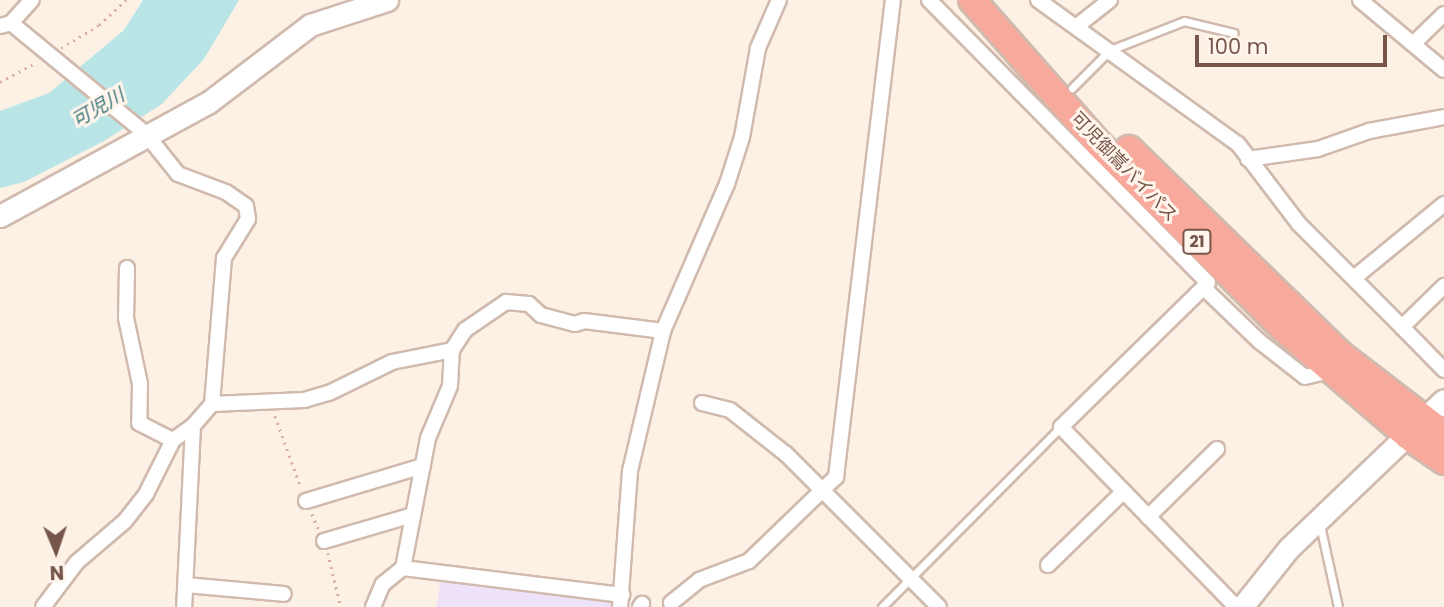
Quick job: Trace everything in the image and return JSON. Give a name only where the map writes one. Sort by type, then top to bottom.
[{"type":"highway","name":"可児御嵩バイパス","points":[[972,0],[1099,145],[1329,371],[1425,430]]},
{"type":"highway","name":"可児御嵩バイパス","points":[[994,0],[1112,132],[1341,355],[1425,430],[1444,461]]},
{"type":"street","points":[[32,0],[5,24],[52,53],[146,134],[178,174],[226,192],[246,206],[248,219],[224,258],[212,404],[193,426],[173,440],[146,494],[125,521],[77,562],[43,607]]},
{"type":"street","points":[[0,216],[209,102],[310,25],[387,0]]},
{"type":"street","points":[[403,568],[621,601],[630,471],[663,331],[727,184],[743,136],[758,48],[779,0]]},
{"type":"street","points":[[671,606],[699,580],[749,561],[836,477],[893,0]]},
{"type":"street","points":[[929,0],[1208,283],[1061,428],[1236,607]]},
{"type":"street","points":[[1038,0],[1238,144],[1300,224],[1444,370]]},
{"type":"street","points":[[1077,26],[1110,0]]},
{"type":"street","points":[[1360,0],[1444,70]]},
{"type":"street","points":[[1413,44],[1444,14]]},
{"type":"street","points":[[1248,159],[1318,149],[1369,131],[1444,117]]},
{"type":"street","points":[[1354,278],[1444,204]]},
{"type":"street","points":[[127,268],[126,318],[140,384],[139,423],[173,440]]},
{"type":"street","points":[[1402,327],[1444,286]]},
{"type":"street","points":[[1204,288],[1259,341],[1305,377],[1329,371]]},
{"type":"street","points":[[373,607],[383,584],[403,568],[428,438],[450,386],[452,350],[465,330],[506,302],[530,304],[541,315],[575,324],[584,321],[663,331]]},
{"type":"street","points":[[212,404],[304,400],[329,393],[392,362],[452,350]]},
{"type":"street","points":[[1242,607],[1289,548],[1425,430],[1444,400]]},
{"type":"street","points":[[702,403],[730,410],[825,488],[939,607]]},
{"type":"street","points":[[184,607],[193,426]]},
{"type":"street","points":[[1148,517],[1217,449]]},
{"type":"street","points":[[306,501],[423,467]]},
{"type":"street","points":[[1048,565],[1123,492]]},
{"type":"street","points":[[324,541],[413,515]]},
{"type":"street","points":[[186,585],[284,594]]},
{"type":"lane","points":[[1072,88],[1110,50],[1184,21],[1234,33]]},
{"type":"lane","points":[[882,607],[1061,428]]},
{"type":"lane","points":[[1319,521],[1338,607]]},
{"type":"path","points":[[0,82],[99,25],[126,0]]},
{"type":"shaded area","points":[[441,580],[612,602],[612,607],[436,607]]},
{"type":"water","name":"可児川","points":[[143,0],[239,0],[204,59],[162,104],[104,141],[24,182],[0,188],[0,111],[49,93],[124,30]]}]
